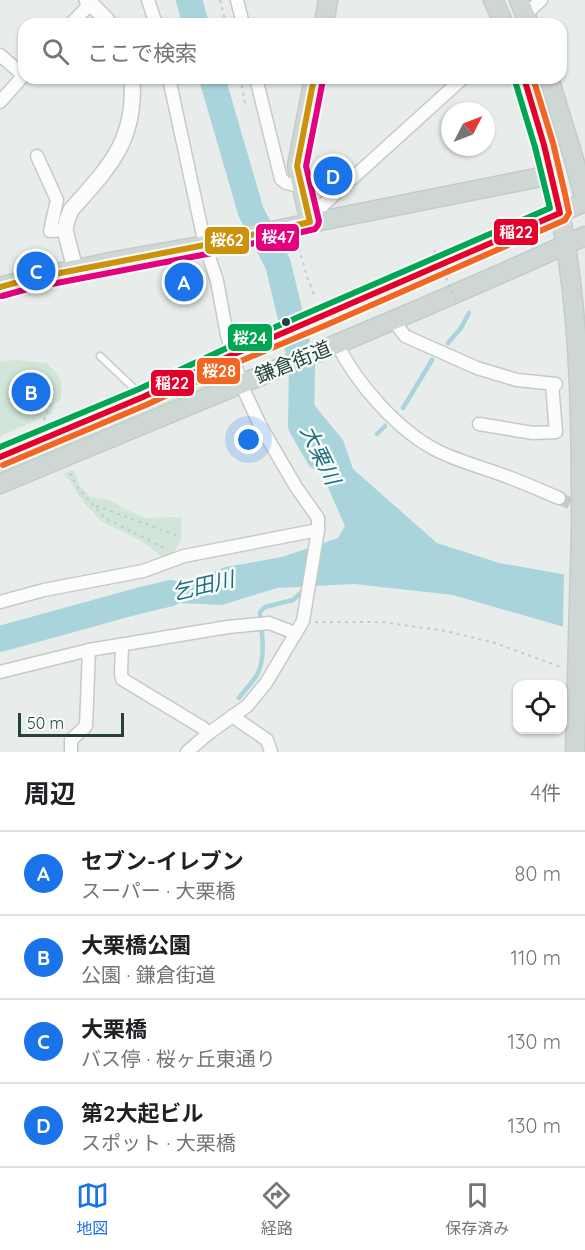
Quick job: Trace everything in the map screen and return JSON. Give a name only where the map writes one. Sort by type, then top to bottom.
[{"type":"main road","points":[[325,18],[328,0]]},
{"type":"main road","points":[[493,0],[501,18]]},
{"type":"main road","points":[[310,222],[297,166],[313,84]]},
{"type":"main road","points":[[526,84],[560,213],[572,292],[578,360],[581,427],[581,531],[575,752]]},
{"type":"main road","points":[[551,84],[576,163],[585,202]]},
{"type":"main road","points":[[0,287],[75,269],[293,231],[310,222],[551,176]]},
{"type":"main road","name":"鎌倉街道","points":[[0,457],[143,397],[236,354],[585,202]]},
{"type":"main road","name":"鎌倉街道","points":[[0,484],[393,321],[585,236]]},
{"type":"street","points":[[148,0],[154,18]]},
{"type":"street","points":[[237,0],[242,18]]},
{"type":"street","points":[[524,13],[541,0]]},
{"type":"street","points":[[76,18],[89,2],[104,18]]},
{"type":"street","points":[[0,55],[18,70]]},
{"type":"street","points":[[0,102],[18,82]]},
{"type":"street","points":[[75,269],[65,230],[67,220],[71,210],[114,159],[123,142],[133,108],[132,84]]},
{"type":"street","points":[[170,84],[216,281],[245,382],[260,425],[318,518],[318,532],[304,619],[266,683],[247,706],[187,752]]},
{"type":"street","points":[[258,84],[282,179],[286,183],[302,187]]},
{"type":"street","points":[[310,222],[324,204],[456,84]]},
{"type":"street","points":[[37,156],[57,200],[50,231],[65,230]]},
{"type":"street","points":[[393,321],[405,336],[477,368],[517,380],[554,384],[556,432],[533,433],[479,424]]},
{"type":"street","points":[[335,345],[372,396],[389,414],[436,450],[559,498]]},
{"type":"street","points":[[0,602],[44,590],[143,571],[184,556],[318,532]]},
{"type":"street","points":[[0,672],[89,650],[263,623],[295,633]]},
{"type":"street","points":[[122,645],[122,679],[209,733]]},
{"type":"street","points":[[71,752],[71,740],[86,726],[89,650]]},
{"type":"street","points":[[232,716],[267,740],[271,752]]},
{"type":"lane","points":[[100,356],[143,397]]},
{"type":"path","points":[[220,0],[224,18]]},
{"type":"path","points":[[241,84],[246,108]]},
{"type":"path","points":[[293,231],[315,297]]},
{"type":"path","points":[[434,250],[457,303]]},
{"type":"path","points":[[43,423],[51,403]]},
{"type":"path","points":[[71,475],[78,488],[105,518],[165,549],[171,561]]},
{"type":"path","points":[[93,506],[178,536]]},
{"type":"path","points":[[304,619],[382,622],[446,631],[495,643],[561,667]]},
{"type":"green space","points":[[15,360],[47,363],[60,379],[61,399],[53,405],[51,414],[0,436],[0,362]]},
{"type":"green space","points":[[211,382],[213,387],[0,476],[0,469]]},
{"type":"green space","points":[[73,470],[80,486],[90,497],[110,500],[146,518],[181,517],[182,538],[173,554],[164,558],[140,540],[102,522],[84,503],[64,473]]},
{"type":"water","points":[[302,390],[343,440],[353,469],[437,543],[499,563],[585,578],[585,633],[453,595],[354,584],[277,588],[222,605],[138,601],[226,567],[282,557],[338,538],[345,526],[301,426]]},
{"type":"pier","points":[[564,571],[585,575],[585,636],[563,629]]},
{"type":"waterway","name":"大栗川","points":[[189,0],[194,18]]},
{"type":"waterway","name":"大栗川","points":[[214,84],[251,212],[278,264],[302,364],[301,426],[319,457]]},
{"type":"waterway","points":[[448,343],[461,328],[469,313]]},
{"type":"waterway","points":[[403,408],[432,360]]},
{"type":"waterway","points":[[377,434],[385,426]]},
{"type":"waterway","points":[[239,698],[257,675],[262,660],[260,612],[265,607],[293,600],[306,588]]},
{"type":"waterway","name":"乞田川","points":[[0,639],[171,593]]},
{"type":"tunnel","points":[[559,498],[585,511]]},
{"type":"transit line","name":"桜62","points":[[0,287],[29,279],[310,222],[297,166],[313,84]]},
{"type":"transit line","name":"桜47","points":[[2,296],[31,288],[207,254],[315,229],[319,221],[306,166],[322,84]]},
{"type":"transit line","name":"桜24","points":[[0,447],[139,389],[229,347],[550,208],[516,84]]},
{"type":"transit line","name":"稲22","points":[[0,457],[143,397],[232,355],[560,213],[544,145],[526,84]]},
{"type":"transit line","name":"桜28","points":[[3,465],[146,405],[236,363],[565,220],[569,213],[565,194],[553,143],[535,84]]},
{"type":"place","name":"第2大起ビル","points":[[333,176]]},
{"type":"place","name":"大栗橋","points":[[36,271]]},
{"type":"place","name":"セブン-イレブン","points":[[184,282]]},
{"type":"place","name":"大栗橋公園","points":[[31,392]]}]
